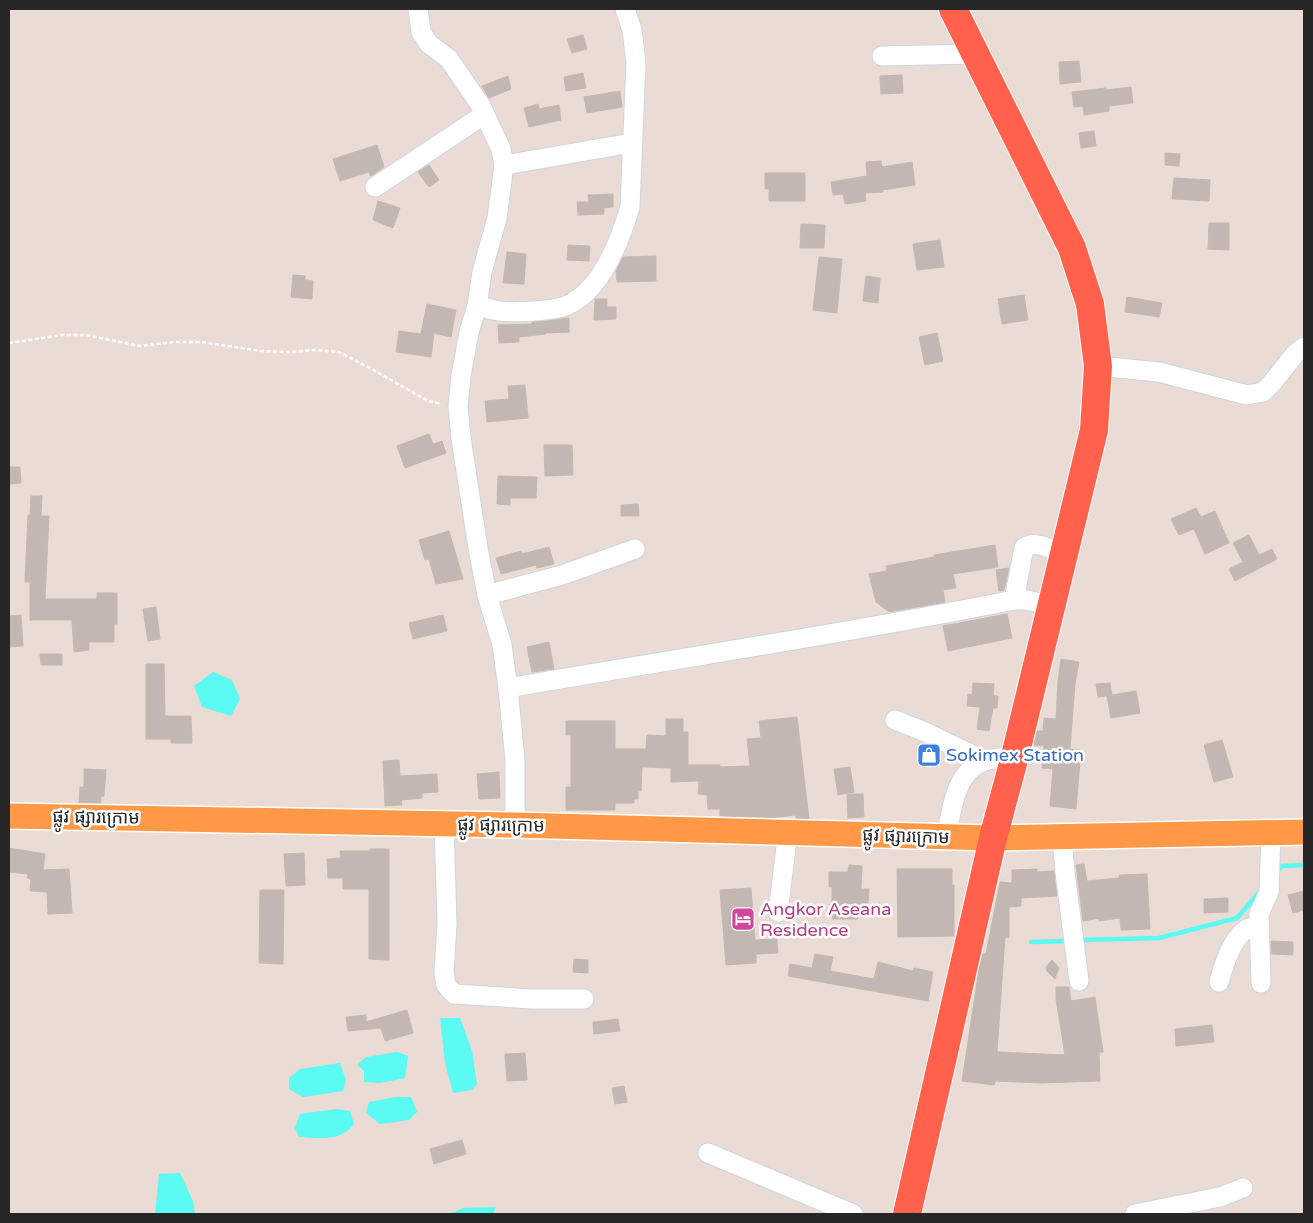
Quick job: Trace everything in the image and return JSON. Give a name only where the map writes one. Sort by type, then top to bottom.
[{"type":"highway","points":[[907,1214],[993,838],[1015,756],[1094,430],[1098,366],[1090,304],[1072,248],[954,9]]},
{"type":"main road","name":"ផ្លូវ ផ្សារក្រោម","points":[[9,816],[788,831],[993,838],[1304,832]]},
{"type":"street","points":[[418,9],[421,32],[429,44],[449,59],[485,114],[501,148],[504,165],[497,218],[482,272],[477,306],[467,341],[458,407],[460,438],[472,516],[487,595],[502,645],[508,688],[515,760],[515,825]]},
{"type":"street","points":[[477,306],[501,311],[558,309],[569,305],[583,296],[605,268],[624,228],[630,207],[636,64],[632,30],[625,9]]},
{"type":"street","points":[[882,56],[975,54]]},
{"type":"street","points":[[375,187],[485,114]]},
{"type":"street","points":[[504,165],[632,143]]},
{"type":"street","points":[[1098,366],[1160,372],[1247,395],[1263,392],[1295,354],[1304,347]]},
{"type":"street","points":[[1014,600],[1024,548],[1029,544],[1034,544],[1064,554]]},
{"type":"street","points":[[487,595],[562,574],[635,549]]},
{"type":"street","points":[[508,688],[909,622],[1014,600],[1027,600],[1050,606]]},
{"type":"street","points":[[895,720],[922,730],[985,761]]},
{"type":"street","points":[[946,837],[958,787],[965,774],[985,761],[1015,756]]},
{"type":"street","points":[[444,824],[447,924],[444,972],[446,985],[454,994],[532,999],[584,998]]},
{"type":"street","points":[[778,912],[788,831]]},
{"type":"street","points":[[1261,983],[1259,914],[1268,896],[1271,833]]},
{"type":"street","points":[[1062,837],[1078,981]]},
{"type":"street","points":[[1219,982],[1225,958],[1241,935],[1247,929],[1259,926]]},
{"type":"street","points":[[708,1153],[853,1214]]},
{"type":"street","points":[[1135,1214],[1212,1198],[1243,1188]]},
{"type":"path","points":[[9,343],[62,335],[86,335],[140,346],[172,342],[201,342],[261,351],[315,350],[339,352],[428,401],[458,407]]},
{"type":"water","points":[[213,672],[232,680],[240,699],[231,716],[202,707],[194,686]]},
{"type":"water","points":[[440,1018],[460,1018],[472,1051],[477,1084],[472,1090],[453,1093],[445,1063]]},
{"type":"water","points":[[397,1052],[408,1056],[405,1078],[380,1083],[364,1082],[364,1071],[357,1065],[366,1057]]},
{"type":"water","points":[[340,1063],[346,1080],[343,1091],[303,1097],[289,1089],[289,1078],[300,1069]]},
{"type":"water","points":[[396,1097],[411,1097],[417,1112],[409,1120],[380,1124],[366,1113],[369,1102]]},
{"type":"water","points":[[337,1109],[350,1111],[354,1124],[349,1130],[329,1138],[299,1137],[295,1128],[300,1114]]},
{"type":"water","points":[[180,1173],[193,1201],[195,1214],[155,1214],[159,1174]]},
{"type":"water","points":[[496,1207],[493,1214],[450,1214],[463,1208]]},
{"type":"building","points":[[583,35],[587,49],[572,53],[567,39]]},
{"type":"building","points":[[1079,61],[1081,82],[1060,84],[1059,62]]},
{"type":"building","points":[[583,73],[586,88],[566,91],[564,77]]},
{"type":"building","points":[[902,75],[903,93],[881,94],[880,76]]},
{"type":"building","points":[[508,76],[511,89],[489,98],[482,86]]},
{"type":"building","points":[[1131,87],[1133,103],[1109,106],[1109,111],[1084,115],[1083,106],[1074,107],[1072,92]]},
{"type":"building","points":[[620,91],[622,107],[587,113],[584,97]]},
{"type":"building","points":[[538,104],[539,109],[559,105],[561,120],[529,127],[524,108]]},
{"type":"building","points":[[1094,131],[1096,146],[1081,148],[1079,133]]},
{"type":"building","points":[[377,145],[384,167],[371,176],[369,172],[340,181],[333,159]]},
{"type":"building","points":[[1165,153],[1180,154],[1179,166],[1165,165]]},
{"type":"building","points":[[881,161],[882,167],[912,162],[915,185],[883,190],[883,192],[865,193],[866,201],[845,204],[843,194],[833,195],[831,182],[867,176],[866,162]]},
{"type":"building","points":[[429,165],[439,180],[429,187],[418,172]]},
{"type":"building","points":[[765,173],[805,173],[805,201],[769,201],[769,189],[765,189]]},
{"type":"building","points":[[1174,178],[1210,180],[1209,201],[1172,199]]},
{"type":"building","points":[[613,194],[613,207],[604,208],[604,214],[578,215],[577,202],[589,202],[588,195]]},
{"type":"building","points":[[378,201],[400,208],[393,228],[373,220]]},
{"type":"building","points":[[1209,223],[1229,223],[1229,250],[1208,249]]},
{"type":"building","points":[[801,224],[825,225],[824,248],[800,248]]},
{"type":"building","points":[[940,240],[944,267],[917,270],[913,244]]},
{"type":"building","points":[[568,245],[590,246],[589,261],[567,260]]},
{"type":"building","points":[[507,252],[526,254],[524,284],[503,283]]},
{"type":"building","points":[[656,256],[656,281],[617,282],[616,271],[623,257]]},
{"type":"building","points":[[819,257],[842,259],[837,313],[813,310]]},
{"type":"building","points":[[293,275],[305,276],[305,280],[313,281],[312,299],[291,297]]},
{"type":"building","points":[[866,276],[880,278],[878,303],[863,301]]},
{"type":"building","points":[[1024,295],[1028,320],[1002,324],[998,299]]},
{"type":"building","points":[[1127,297],[1162,303],[1159,317],[1125,312]]},
{"type":"building","points":[[595,299],[607,299],[607,307],[616,307],[616,319],[594,320]]},
{"type":"building","points":[[427,304],[456,310],[451,337],[434,333],[431,357],[396,352],[399,331],[421,334]]},
{"type":"building","points":[[569,318],[569,332],[519,337],[519,342],[499,343],[498,325],[532,324],[532,322]]},
{"type":"building","points":[[937,333],[943,361],[925,365],[919,337]]},
{"type":"building","points":[[525,385],[528,418],[487,422],[485,401],[509,399],[508,386]]},
{"type":"building","points":[[429,434],[433,444],[442,441],[446,453],[405,468],[397,446]]},
{"type":"building","points":[[544,445],[572,445],[573,475],[545,476]]},
{"type":"building","points":[[9,467],[20,467],[21,483],[9,484]]},
{"type":"building","points":[[498,476],[537,477],[536,498],[510,498],[510,505],[497,504]]},
{"type":"building","points":[[31,496],[42,496],[41,516],[49,516],[45,599],[97,599],[97,593],[117,593],[117,624],[114,624],[114,642],[89,642],[89,650],[74,652],[72,620],[30,620],[30,582],[25,582],[28,515],[30,515]]},
{"type":"building","points":[[638,504],[639,516],[621,516],[621,505]]},
{"type":"building","points":[[1196,508],[1201,517],[1215,511],[1229,543],[1205,554],[1194,529],[1179,535],[1171,519]]},
{"type":"building","points":[[449,531],[463,579],[436,584],[429,559],[425,560],[419,540]]},
{"type":"building","points":[[1249,535],[1259,555],[1272,549],[1277,559],[1235,581],[1229,569],[1243,562],[1233,543]]},
{"type":"building","points":[[995,545],[998,567],[953,574],[956,588],[943,590],[945,602],[889,612],[876,602],[869,574],[887,571],[886,566],[934,557],[934,555]]},
{"type":"building","points":[[549,547],[554,564],[537,568],[536,565],[501,574],[496,558],[521,551],[522,554]]},
{"type":"building","points":[[1009,568],[1004,590],[999,591],[996,570]]},
{"type":"building","points":[[156,607],[160,639],[148,641],[143,609]]},
{"type":"building","points":[[1007,614],[1012,638],[948,651],[943,626]]},
{"type":"building","points":[[21,615],[23,646],[9,647],[9,616]]},
{"type":"building","points":[[443,615],[447,631],[413,639],[409,623]]},
{"type":"building","points":[[549,642],[554,669],[532,672],[527,647]]},
{"type":"building","points":[[40,654],[62,654],[62,665],[41,665]]},
{"type":"building","points":[[1061,659],[1079,662],[1075,683],[1070,749],[1081,750],[1076,809],[1050,806],[1053,769],[1042,768],[1044,746],[1034,745],[1037,731],[1043,731],[1044,718],[1056,719]]},
{"type":"building","points":[[146,664],[164,664],[165,716],[191,716],[192,743],[171,743],[171,739],[146,739]]},
{"type":"building","points":[[973,683],[994,684],[993,695],[998,696],[997,708],[993,708],[989,731],[977,729],[980,707],[967,706],[968,694],[972,695]]},
{"type":"building","points":[[1110,683],[1112,695],[1098,697],[1096,684]]},
{"type":"building","points":[[1136,691],[1140,713],[1111,718],[1107,696]]},
{"type":"building","points":[[797,717],[809,819],[796,818],[796,815],[769,818],[720,816],[720,809],[708,809],[707,795],[698,794],[699,781],[671,782],[671,768],[642,767],[641,791],[638,791],[638,799],[634,799],[634,803],[615,803],[615,810],[566,810],[566,787],[571,787],[571,735],[566,735],[566,721],[615,721],[615,749],[646,749],[647,735],[666,736],[666,719],[683,719],[683,732],[688,732],[688,765],[720,765],[720,767],[750,766],[747,739],[761,738],[759,721]]},
{"type":"building","points":[[1222,740],[1233,777],[1214,782],[1204,745]]},
{"type":"building","points":[[399,760],[400,776],[437,774],[438,792],[422,793],[422,798],[401,800],[402,805],[385,806],[383,761]]},
{"type":"building","points":[[850,767],[854,792],[838,795],[834,769]]},
{"type":"building","points":[[84,769],[106,770],[104,796],[101,796],[101,803],[79,803],[80,787],[84,787]]},
{"type":"building","points":[[499,772],[500,798],[479,799],[477,774]]},
{"type":"building","points":[[847,794],[863,794],[864,817],[848,818]]},
{"type":"building","points":[[9,848],[45,854],[43,870],[69,869],[72,913],[48,914],[47,892],[30,891],[31,879],[27,878],[28,874],[9,872]]},
{"type":"building","points":[[370,849],[389,849],[389,960],[369,959],[369,889],[343,889],[343,878],[328,878],[327,859],[341,858],[340,851],[370,851]]},
{"type":"building","points":[[304,853],[305,885],[286,886],[284,854]]},
{"type":"building","points":[[1084,864],[1087,881],[1119,878],[1119,875],[1147,874],[1150,929],[1121,930],[1120,918],[1099,921],[1099,918],[1083,921],[1076,865]]},
{"type":"building","points":[[849,865],[862,866],[861,889],[869,889],[868,903],[860,903],[859,911],[857,910],[858,919],[832,919],[832,887],[829,887],[829,872],[848,872]]},
{"type":"building","points":[[897,869],[952,869],[952,885],[954,885],[954,936],[898,937]]},
{"type":"building","points":[[1037,869],[1037,872],[1054,871],[1057,896],[1021,898],[1021,906],[1009,907],[1009,938],[1005,937],[997,1052],[1065,1055],[1056,999],[1056,987],[1069,987],[1071,1001],[1095,997],[1103,1052],[1099,1052],[1100,1081],[1041,1083],[995,1081],[994,1085],[962,1081],[979,969],[983,954],[986,954],[1000,882],[1012,883],[1012,870]]},
{"type":"building","points":[[751,888],[755,940],[777,939],[778,953],[756,954],[756,963],[726,965],[720,890]]},
{"type":"building","points":[[260,890],[284,890],[283,964],[259,963]]},
{"type":"building","points":[[1304,891],[1304,910],[1293,913],[1288,895]]},
{"type":"building","points":[[1228,898],[1228,912],[1204,913],[1204,899]]},
{"type":"building","points":[[1271,941],[1293,942],[1293,955],[1271,954]]},
{"type":"building","points":[[815,954],[833,957],[830,971],[874,979],[878,962],[913,971],[914,968],[933,972],[928,1001],[788,976],[790,964],[812,968]]},
{"type":"building","points":[[574,959],[588,960],[588,973],[573,972]]},
{"type":"building","points":[[1052,960],[1059,968],[1055,979],[1047,971],[1046,967]]},
{"type":"building","points":[[407,1010],[413,1033],[385,1041],[381,1028],[348,1031],[346,1017],[366,1015],[366,1022]]},
{"type":"building","points":[[618,1019],[620,1031],[594,1034],[593,1022]]},
{"type":"building","points":[[1212,1025],[1214,1042],[1176,1046],[1175,1029]]},
{"type":"building","points":[[525,1053],[527,1080],[507,1081],[505,1054]]},
{"type":"building","points":[[624,1086],[627,1102],[615,1104],[612,1088]]},
{"type":"building","points":[[462,1140],[466,1154],[434,1164],[430,1149]]},
{"type":"waterway","points":[[1276,873],[1282,866],[1304,865]]},
{"type":"waterway","points":[[1079,940],[1159,938],[1237,918],[1261,890]]},
{"type":"waterway","points":[[1031,942],[1069,941]]},
{"type":"place","name":"Sokimex Station","points":[[929,755]]},
{"type":"place","name":"Angkor Aseana Residence","points":[[743,919]]}]
